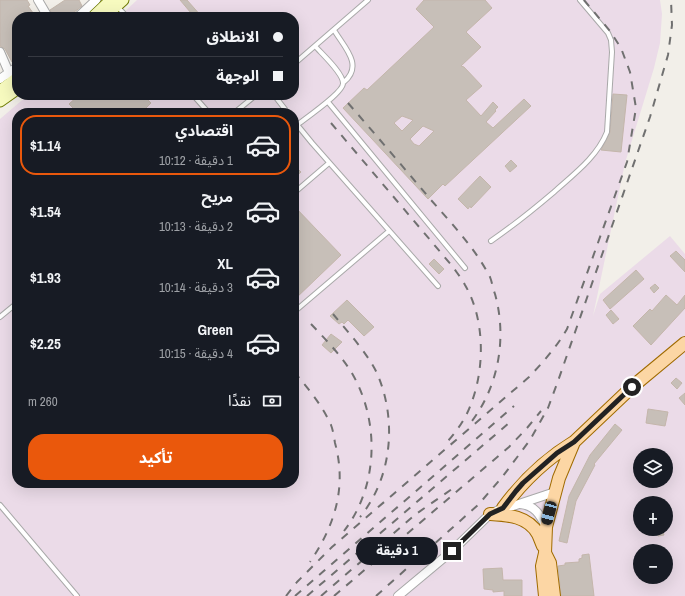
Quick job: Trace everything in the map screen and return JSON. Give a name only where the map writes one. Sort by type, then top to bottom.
[{"type":"main road","points":[[96,8],[117,2]]},
{"type":"main road","points":[[0,91],[12,82]]},
{"type":"main road","points":[[0,101],[12,84]]},
{"type":"main road","points":[[503,508],[523,483],[557,453],[574,442],[632,387],[685,343]]},
{"type":"main road","points":[[545,596],[542,566],[545,551],[546,527],[559,478],[574,442]]},
{"type":"main road","points":[[490,514],[507,515],[526,520],[534,527],[538,533],[550,563],[554,596]]},
{"type":"street","points":[[38,0],[45,12]]},
{"type":"street","points":[[0,52],[12,77]]},
{"type":"street","points":[[0,80],[12,81]]},
{"type":"street","points":[[398,596],[452,551],[490,514],[503,508],[555,492]]},
{"type":"street","points":[[520,504],[526,505],[537,511],[546,527]]},
{"type":"lane","points":[[299,60],[368,0]]},
{"type":"lane","points":[[491,242],[518,223],[585,164],[602,143],[607,132],[612,52],[611,40],[608,33],[580,0]]},
{"type":"lane","points":[[117,2],[124,12]]},
{"type":"lane","points":[[299,124],[328,102],[343,87],[344,82],[350,77],[354,68],[353,62],[334,30]]},
{"type":"lane","points":[[315,46],[340,74],[344,82]]},
{"type":"lane","points":[[197,100],[205,108]]},
{"type":"lane","points":[[240,108],[250,100]]},
{"type":"lane","points":[[278,100],[284,108]]},
{"type":"lane","points":[[328,102],[465,268]]},
{"type":"lane","points":[[299,127],[438,286]]},
{"type":"lane","points":[[299,189],[329,163]]},
{"type":"lane","points":[[299,308],[389,231]]},
{"type":"lane","points":[[0,317],[12,307]]},
{"type":"lane","points":[[0,504],[77,596]]},
{"type":"shaded area","points":[[137,0],[660,0],[662,14],[660,43],[654,68],[625,163],[593,316],[600,294],[670,236],[685,254],[685,596],[0,596],[0,119],[12,109],[12,488],[299,488],[299,108],[13,108],[22,100],[299,100],[299,12],[124,12]]},
{"type":"building","points":[[0,0],[27,0],[30,5],[28,6],[32,12],[12,12],[12,62],[5,49],[0,46]]},
{"type":"building","points":[[65,0],[79,0],[82,6],[74,12],[51,12],[50,10]]},
{"type":"building","points":[[180,0],[187,0],[198,12],[190,12]]},
{"type":"building","points":[[424,0],[485,0],[492,8],[466,32],[481,47],[461,66],[464,67],[482,86],[466,100],[481,116],[493,102],[498,107],[486,122],[493,128],[524,99],[531,106],[445,186],[443,184],[428,199],[343,108],[364,88],[367,90],[434,27],[416,9]],"holes":[[[402,116],[413,120],[402,131],[394,123]],[[423,126],[434,131],[419,146],[414,144],[410,139]]]},
{"type":"building","points":[[613,94],[627,95],[621,152],[601,150],[610,132]]},
{"type":"building","points":[[73,100],[148,100],[151,103],[146,108],[73,108],[69,104]]},
{"type":"building","points":[[511,160],[517,166],[510,172],[505,166]]},
{"type":"building","points":[[480,176],[491,187],[471,208],[470,206],[468,209],[458,199]]},
{"type":"building","points":[[299,211],[341,255],[299,295]]},
{"type":"building","points":[[676,251],[685,260],[685,272],[670,256]]},
{"type":"building","points":[[434,259],[444,269],[439,274],[429,264]]},
{"type":"building","points":[[636,270],[644,279],[610,309],[603,300]]},
{"type":"building","points":[[655,284],[659,288],[654,293],[650,288]]},
{"type":"building","points":[[666,295],[677,305],[685,295],[685,308],[651,345],[633,326],[650,309],[652,311]]},
{"type":"building","points":[[347,300],[374,327],[364,336],[348,320],[344,324],[342,322],[339,324],[330,316]]},
{"type":"building","points":[[611,310],[619,319],[613,324],[606,315]]},
{"type":"building","points":[[331,334],[342,342],[331,353],[322,345]]},
{"type":"building","points":[[676,378],[682,383],[677,389],[671,383]]},
{"type":"building","points":[[685,393],[685,405],[679,398]]},
{"type":"building","points":[[648,409],[668,412],[665,426],[646,423]]},
{"type":"building","points":[[615,424],[622,430],[594,464],[595,465],[576,501],[567,543],[559,541],[569,496],[590,455]]},
{"type":"building","points":[[589,554],[594,596],[561,596],[558,566],[565,565],[565,563],[579,562],[582,555]]},
{"type":"building","points":[[502,568],[503,580],[522,580],[522,596],[504,596],[504,591],[493,592],[493,590],[484,589],[483,569]]},
{"type":"railway","points":[[286,596],[297,582],[332,547],[529,377],[554,349],[567,329],[627,162],[636,108],[630,72],[621,48],[610,31],[584,0]]},
{"type":"railway","points":[[376,596],[479,504],[503,476],[530,440],[548,408],[650,117],[668,55],[672,25],[671,0]]},
{"type":"railway","points":[[348,103],[463,237],[490,277],[499,310],[500,344],[498,360],[489,392],[472,421]]},
{"type":"railway","points":[[331,123],[453,267],[472,298],[481,344],[479,375],[476,390],[467,414],[458,429],[447,442]]},
{"type":"railway","points":[[333,314],[371,362],[379,378],[385,396],[388,414],[388,450],[384,468],[379,486],[360,517]]},
{"type":"railway","points":[[311,324],[334,348],[349,368],[362,394],[368,413],[371,434],[369,475],[364,495],[355,514],[344,531]]},
{"type":"railway","points":[[299,378],[314,397],[331,425],[340,475],[339,490],[332,520],[319,548],[310,562]]},
{"type":"railway","points":[[295,596],[514,406]]},
{"type":"railway","points":[[334,596],[509,447],[541,411]]},
{"type":"railway","points":[[307,596],[509,423]]},
{"type":"railway","points":[[321,596],[416,514],[452,489]]},
{"type":"route","points":[[452,551],[490,514],[503,508],[523,483],[557,453],[574,442],[632,387]]}]
